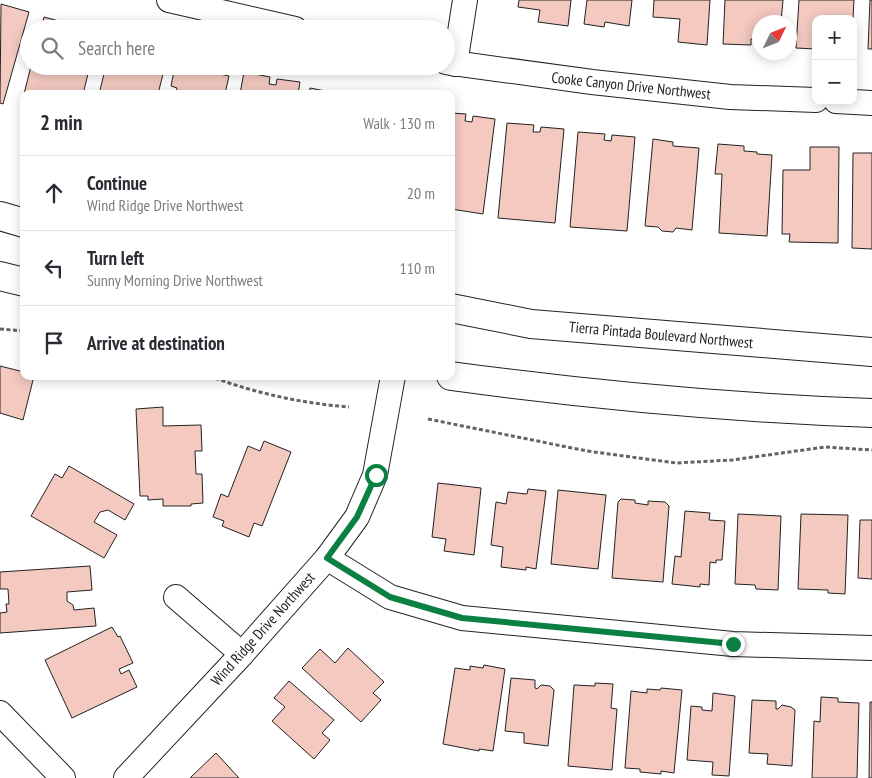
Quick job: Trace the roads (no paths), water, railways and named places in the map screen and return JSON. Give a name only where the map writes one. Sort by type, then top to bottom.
[{"type":"main road","points":[[0,216],[20,222]]},
{"type":"main road","points":[[0,276],[20,281]]},
{"type":"main road","name":"Tierra Pintada Boulevard Northwest","points":[[455,309],[531,324],[872,352]]},
{"type":"main road","points":[[455,377],[644,399],[792,410],[872,413]]},
{"type":"street","points":[[169,0],[256,20]]},
{"type":"street","points":[[455,45],[465,0]]},
{"type":"street","name":"Cooke Canyon Drive Northwest","points":[[455,64],[592,82],[730,97],[812,100]]},
{"type":"street","points":[[857,102],[872,103]]},
{"type":"street","name":"Wind Ridge Drive Northwest","points":[[126,778],[242,654],[327,558],[357,517],[376,475],[392,380]]},
{"type":"street","points":[[327,558],[390,597],[462,618],[733,644],[872,648]]},
{"type":"street","points":[[176,597],[242,654]]},
{"type":"street","points":[[0,713],[63,778]]}]
